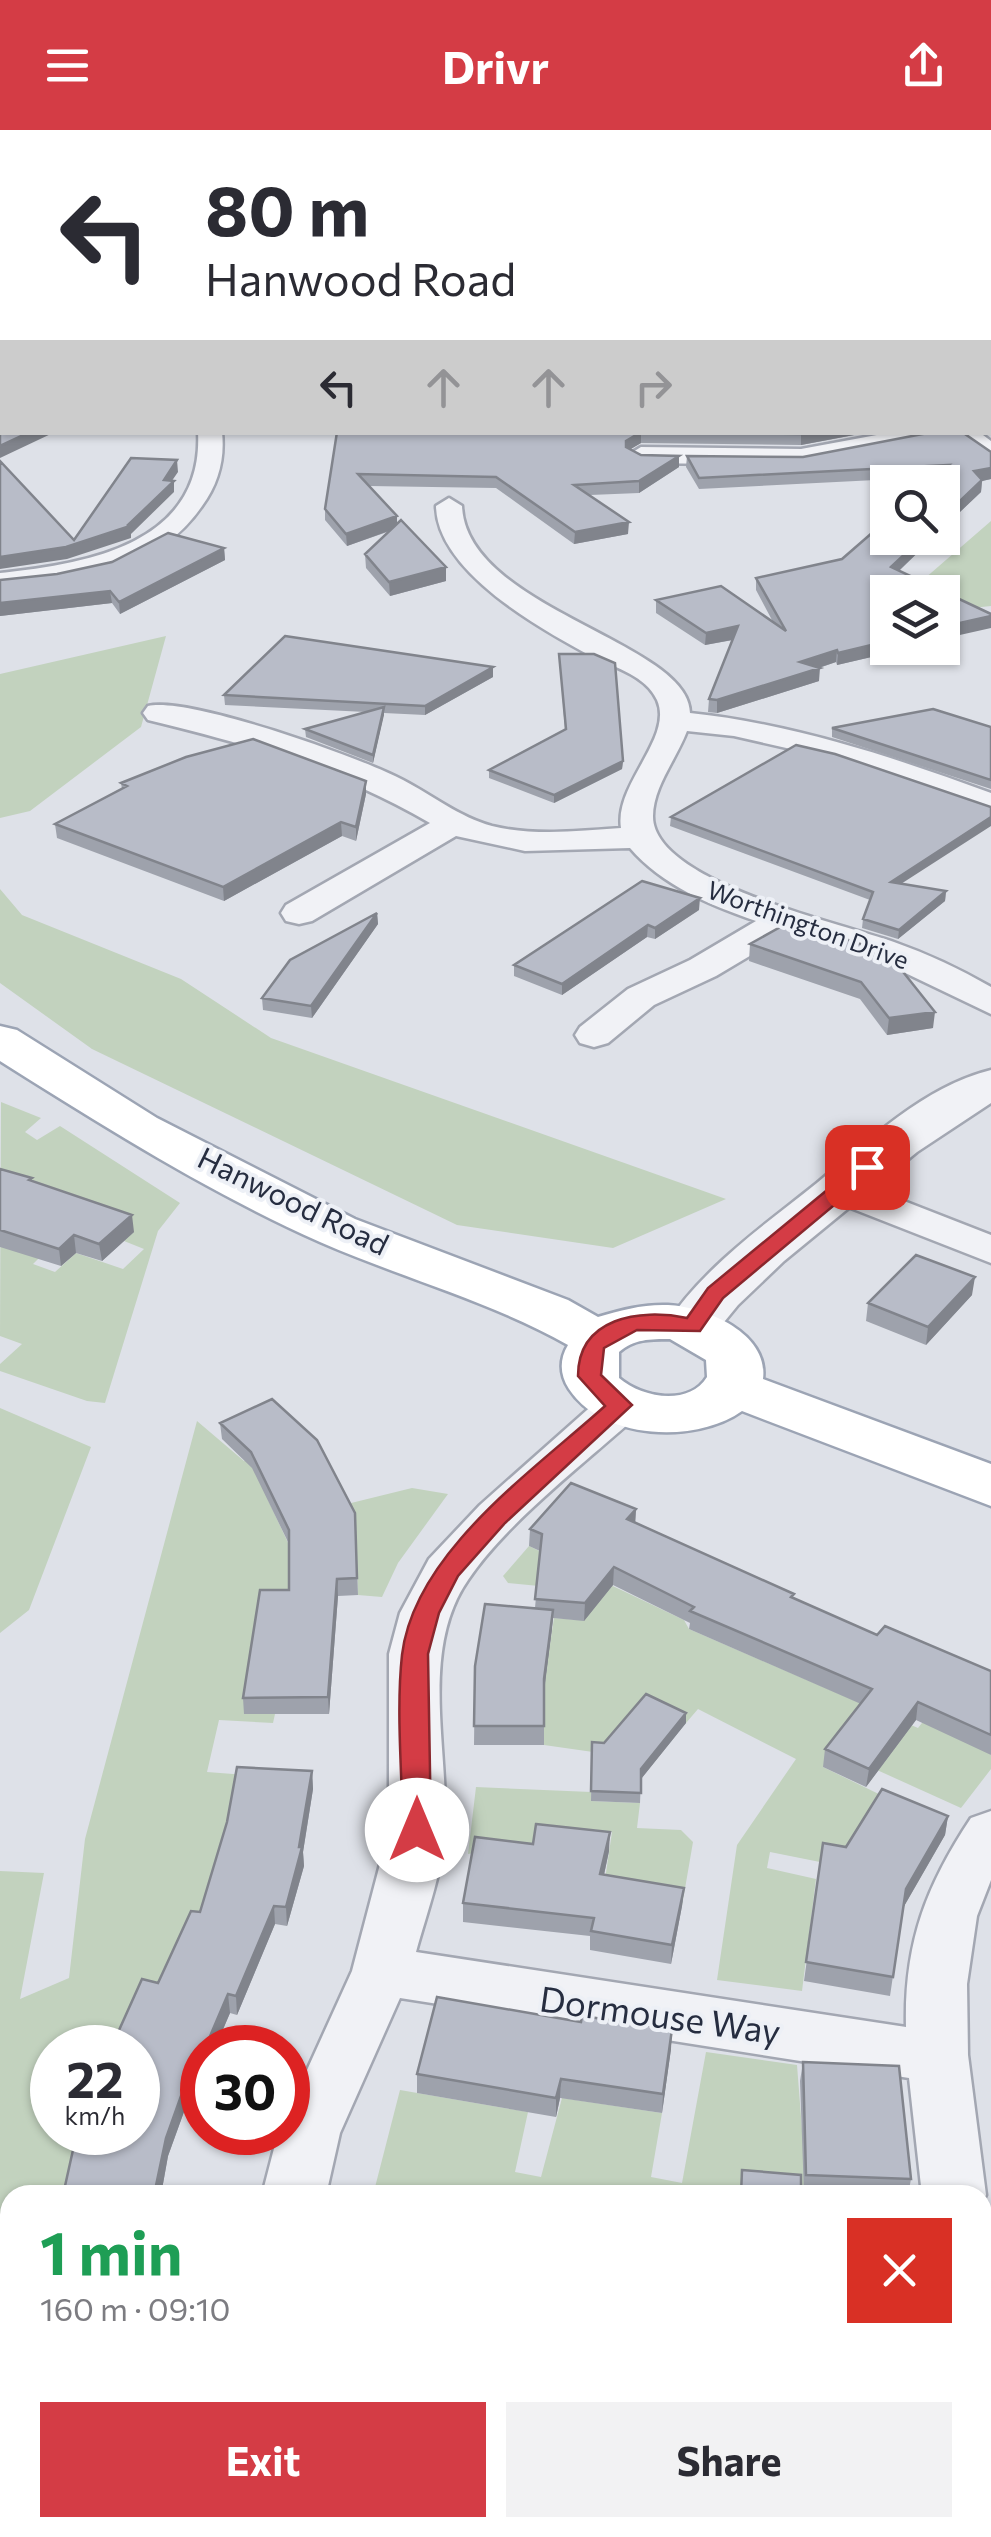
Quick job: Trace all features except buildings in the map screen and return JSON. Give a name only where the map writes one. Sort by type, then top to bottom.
[{"type":"main road","name":"Hanwood Road","points":[[0,1040],[140,1128],[337,1230],[498,1291],[598,1339]]},
{"type":"main road","points":[[634,1323],[692,1326],[718,1339],[731,1353],[734,1362],[730,1390],[720,1400],[676,1414],[620,1405],[608,1398],[589,1376],[589,1354],[598,1339],[634,1323]]},
{"type":"main road","points":[[730,1390],[761,1397],[991,1486]]},
{"type":"street","points":[[0,581],[86,568],[130,556],[161,539],[180,522],[212,462],[210,435]]},
{"type":"street","points":[[641,455],[685,451],[801,457],[920,435]]},
{"type":"street","points":[[966,435],[991,452]]},
{"type":"street","points":[[159,714],[325,756],[385,783],[453,824],[489,836],[536,842],[640,837],[637,804],[647,776],[678,721],[675,700],[661,682],[544,612],[469,556],[452,531],[449,506]]},
{"type":"street","points":[[678,721],[734,728],[844,751],[991,804]]},
{"type":"street","points":[[180,745],[218,726]]},
{"type":"street","points":[[299,913],[453,824]]},
{"type":"street","name":"Worthington Drive","points":[[640,837],[654,856],[691,881],[883,950],[958,982],[991,1003]]},
{"type":"street","points":[[594,1036],[631,1005],[786,918]]},
{"type":"street","points":[[631,1005],[671,1018]]},
{"type":"street","points":[[692,1326],[716,1293],[922,1122],[991,1084]]},
{"type":"street","points":[[840,1190],[991,1250]]},
{"type":"street","points":[[296,2185],[309,2133],[382,1971],[417,1830],[415,1654],[426,1613],[447,1571],[496,1518],[620,1405]]},
{"type":"street","points":[[953,2185],[938,2057],[938,1974],[948,1914],[991,1833]]},
{"type":"street","name":"Dormouse Way","points":[[382,1971],[938,2057]]},
{"type":"green space","points":[[991,521],[991,606],[960,609],[960,575],[929,575],[952,555],[960,555],[960,548]]},
{"type":"green space","points":[[166,636],[141,727],[30,811],[0,818],[0,674]]},
{"type":"green space","points":[[0,889],[22,915],[181,979],[271,1038],[726,1199],[613,1248],[457,1225],[92,1049],[0,983]]},
{"type":"green space","points":[[1,1102],[41,1118],[25,1132],[37,1140],[60,1126],[180,1203],[158,1231],[105,1403],[87,1401],[0,1371],[0,1364],[22,1344],[0,1336]],"holes":[[[132,1232],[124,1241],[144,1249],[123,1269],[76,1253],[55,1272],[33,1264],[43,1254]]]},
{"type":"green space","points":[[0,1408],[91,1447],[29,1610],[0,1633]]},
{"type":"green space","points":[[197,1421],[244,1461],[259,1454],[268,1500],[290,1547],[289,1607],[266,1714],[275,1714],[273,1723],[219,1720],[207,1772],[261,1776],[205,1920],[136,2025],[30,2025],[30,2155],[80,2155],[72,2185],[0,2185],[0,1871],[44,1873],[20,1999],[69,1978],[85,1839]]},
{"type":"green space","points":[[412,1488],[448,1494],[398,1563],[382,1597],[358,1595],[356,1545],[343,1505]]},
{"type":"green space","points":[[529,1546],[684,1620],[689,1629],[918,1728],[933,1709],[991,1755],[991,1769],[961,1808],[835,1751],[823,1767],[887,1798],[847,1861],[820,1862],[770,1852],[767,1868],[816,1879],[802,1991],[717,1980],[737,1845],[796,1759],[698,1709],[686,1723],[624,1729],[593,1752],[544,1745],[543,1690],[554,1618],[579,1620],[539,1586],[508,1583],[503,1576]]},
{"type":"green space","points":[[476,1787],[591,1792],[591,1801],[640,1803],[637,1828],[681,1830],[693,1842],[682,1906],[603,1893],[612,1832],[591,1829],[582,1866],[536,1843],[468,1854]]},
{"type":"green space","points":[[706,2052],[797,2065],[806,2185],[376,2185],[400,2090],[528,2112],[515,2172],[541,2177],[562,2098],[662,2113],[651,2177],[682,2183]]},
{"type":"route","points":[[417,1830],[415,1654],[426,1613],[447,1571],[496,1518],[620,1405],[594,1385],[589,1376],[589,1354],[594,1344],[634,1323],[692,1326],[716,1293],[867,1167]]}]
